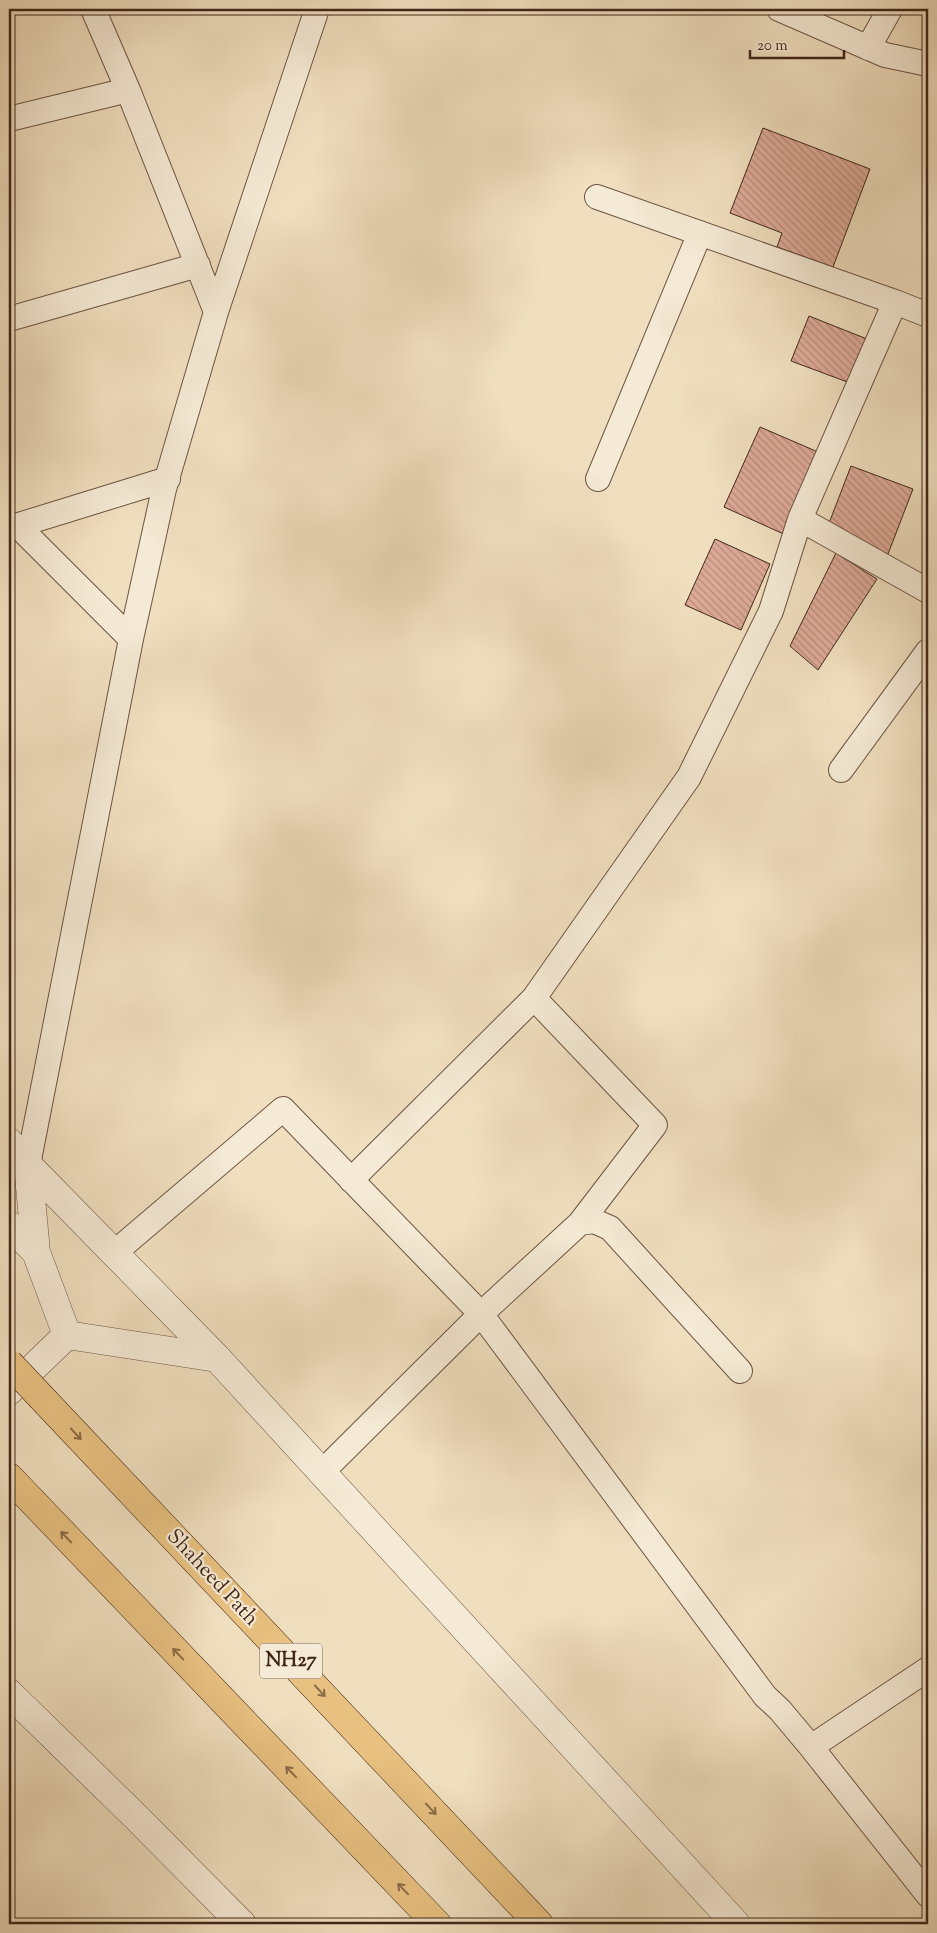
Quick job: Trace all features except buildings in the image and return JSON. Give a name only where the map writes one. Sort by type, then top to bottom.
[{"type":"highway","name":"Shaheed Path","points":[[9,1363],[539,1924]]},
{"type":"highway","points":[[9,1477],[437,1924]]},
{"type":"street","points":[[93,9],[128,90],[216,312]]},
{"type":"street","points":[[67,1335],[36,1252],[28,1165],[131,639],[168,478],[216,312],[317,9]]},
{"type":"street","points":[[779,9],[885,55],[928,64]]},
{"type":"street","points":[[868,48],[890,9]]},
{"type":"street","points":[[9,119],[128,90]]},
{"type":"street","points":[[597,197],[928,315]]},
{"type":"street","points":[[598,479],[700,233]]},
{"type":"street","points":[[9,320],[198,265]]},
{"type":"street","points":[[351,1180],[534,998],[689,777],[771,611],[800,519],[894,302]]},
{"type":"street","points":[[131,639],[13,527],[168,478]]},
{"type":"street","points":[[800,519],[928,591]]},
{"type":"street","points":[[841,770],[928,651]]},
{"type":"street","points":[[322,1472],[481,1314],[580,1223],[655,1125],[534,998]]},
{"type":"street","points":[[114,1252],[283,1108],[481,1314],[765,1696],[780,1710],[811,1747],[928,1895]]},
{"type":"street","points":[[9,1142],[28,1165],[217,1358],[736,1924]]},
{"type":"street","points":[[580,1223],[594,1221],[610,1228],[740,1371]]},
{"type":"street","points":[[9,1225],[36,1252]]},
{"type":"street","points":[[67,1335],[217,1358]]},
{"type":"street","points":[[9,1391],[67,1335]]},
{"type":"street","points":[[811,1747],[928,1669]]},
{"type":"street","points":[[9,1693],[242,1924]]}]
